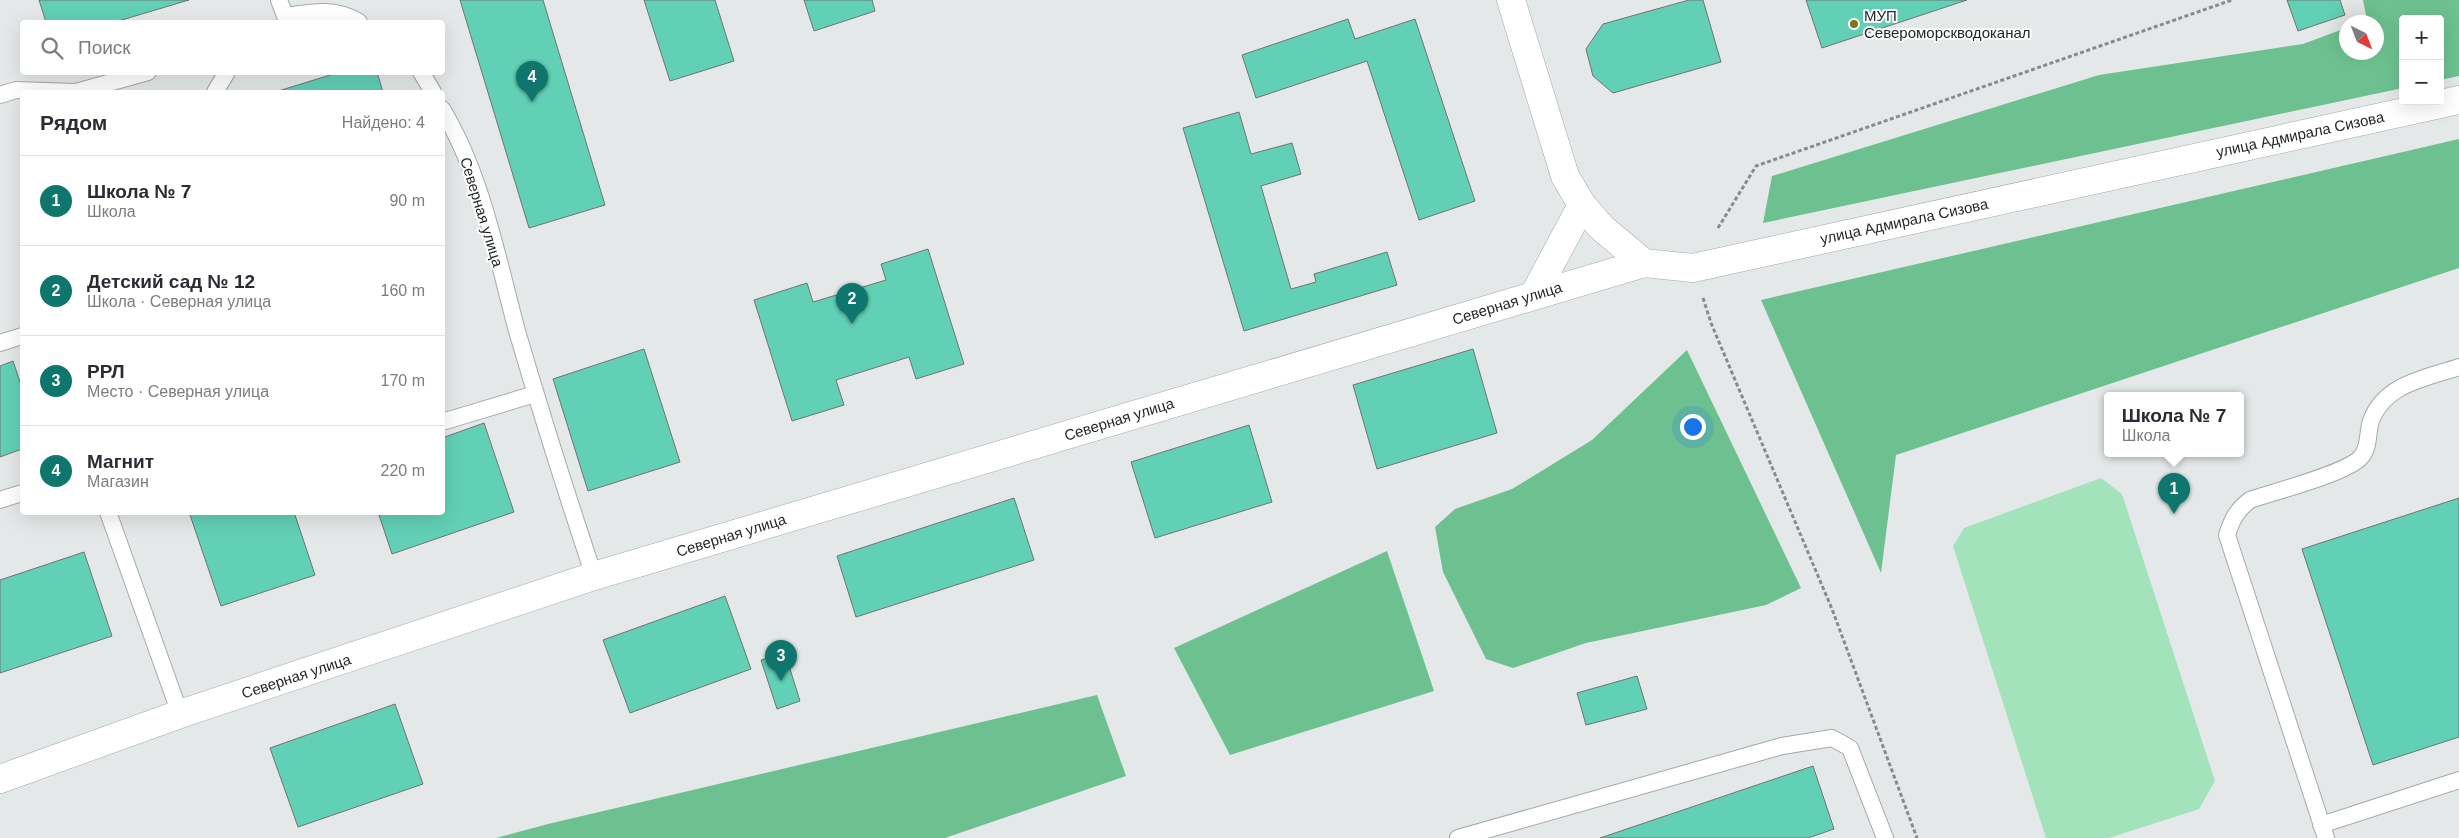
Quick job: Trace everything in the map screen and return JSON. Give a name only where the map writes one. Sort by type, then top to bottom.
[{"type":"street","points":[[1511,0],[1565,176],[1582,205],[1602,228],[1644,262]]},
{"type":"street","name":"улица Адмирала Сизова","points":[[1644,262],[1693,268],[2459,100]]},
{"type":"street","points":[[1534,295],[1582,205]]},
{"type":"street","name":"Северная улица","points":[[0,779],[180,714],[594,576],[1644,262]]},
{"type":"lane","points":[[279,0],[280,19],[322,10],[355,20]]},
{"type":"lane","points":[[83,90],[137,75]]},
{"type":"lane","points":[[216,90],[225,75]]},
{"type":"lane","points":[[423,75],[432,90]]},
{"type":"lane","points":[[0,95],[20,90]]},
{"type":"lane","name":"Северная улица","points":[[445,114],[459,137],[484,210],[535,394],[594,576]]},
{"type":"lane","points":[[0,343],[20,337]]},
{"type":"lane","points":[[2459,368],[2403,386],[2386,396],[2375,410],[2368,429],[2368,442],[2361,457],[2344,468],[2250,500],[2238,510],[2231,520],[2227,535],[2324,832],[2459,780]]},
{"type":"lane","points":[[445,421],[535,394]]},
{"type":"lane","points":[[0,500],[20,493]]},
{"type":"lane","points":[[109,515],[180,714]]},
{"type":"lane","points":[[1458,838],[1782,746],[1832,738],[1850,748],[1885,838]]},
{"type":"path","points":[[1917,838],[1832,609],[1711,323],[1693,268],[1756,166],[2232,0]]},
{"type":"green space","points":[[2363,0],[2459,0],[2459,76],[2444,79],[2444,15],[2399,15],[2399,89],[1763,223],[1772,176],[2099,75],[2303,44],[2339,31],[2339,60],[2384,60],[2384,15],[2366,15]]},
{"type":"green space","points":[[2459,139],[2459,268],[1896,455],[1881,573],[1761,300]]},
{"type":"green space","points":[[1687,350],[1801,588],[1766,605],[1586,643],[1513,668],[1486,659],[1443,572],[1435,527],[1455,509],[1512,489],[1592,440]]},
{"type":"green space","points":[[2101,478],[2122,494],[2215,781],[2199,809],[2109,838],[2046,838],[1953,546],[1964,528]]},
{"type":"green space","points":[[1387,551],[1434,691],[1230,755],[1174,648]]},
{"type":"green space","points":[[1097,695],[1126,776],[945,838],[496,838],[548,824]]},
{"type":"building","points":[[39,0],[189,0],[122,20],[45,20]]},
{"type":"building","points":[[460,0],[543,0],[605,205],[529,228]]},
{"type":"building","points":[[644,0],[715,0],[734,61],[670,81]]},
{"type":"building","points":[[804,0],[872,0],[875,11],[814,31]]},
{"type":"building","points":[[1689,0],[1703,0],[1721,62],[1613,93],[1593,76],[1586,49],[1603,24]]},
{"type":"building","name":"МУП Североморскводоканал","points":[[1806,0],[1967,0],[1822,48]]},
{"type":"building","points":[[2287,0],[2340,0],[2345,15],[2339,15],[2339,17],[2298,31]]},
{"type":"building","points":[[1348,19],[1355,39],[1415,19],[1475,201],[1419,220],[1367,61],[1256,98],[1242,55]]},
{"type":"building","points":[[330,75],[378,75],[382,90],[282,90]]},
{"type":"building","points":[[1239,112],[1251,154],[1292,143],[1301,174],[1261,186],[1291,289],[1316,282],[1314,274],[1387,252],[1397,285],[1244,331],[1183,128]]},
{"type":"building","points":[[928,249],[964,364],[916,379],[909,357],[836,380],[844,405],[792,421],[754,300],[807,283],[813,302],[886,280],[881,264]]},
{"type":"building","points":[[644,349],[680,462],[588,491],[553,379]]},
{"type":"building","points":[[1473,349],[1497,433],[1377,469],[1353,385]]},
{"type":"building","points":[[13,361],[20,382],[20,450],[0,457],[0,366]]},
{"type":"building","points":[[484,423],[514,512],[392,554],[379,515],[445,515],[445,437]]},
{"type":"building","points":[[1249,425],[1272,502],[1155,538],[1131,462]]},
{"type":"building","points":[[1014,498],[1034,560],[856,617],[837,556]]},
{"type":"building","points":[[2459,498],[2459,737],[2373,765],[2302,549]]},
{"type":"building","points":[[190,515],[295,515],[315,575],[221,606]]},
{"type":"building","points":[[84,552],[112,636],[0,673],[0,580]]},
{"type":"building","points":[[725,596],[751,669],[630,713],[603,640]]},
{"type":"building","points":[[785,653],[800,701],[777,709],[761,660]]},
{"type":"building","points":[[1637,676],[1647,709],[1586,725],[1577,693]]},
{"type":"building","points":[[395,704],[423,784],[298,827],[270,748]]},
{"type":"building","points":[[1813,766],[1834,829],[1808,838],[1600,838]]},
{"type":"place","name":"МУП Североморскводоканал","points":[[1854,24]]},
{"type":"place","name":"Магнит","points":[[532,102]]},
{"type":"place","name":"Детский сад № 12","points":[[852,324]]},
{"type":"place","name":"Школа № 7","points":[[2174,514]]},
{"type":"place","name":"РРЛ","points":[[781,681]]}]
